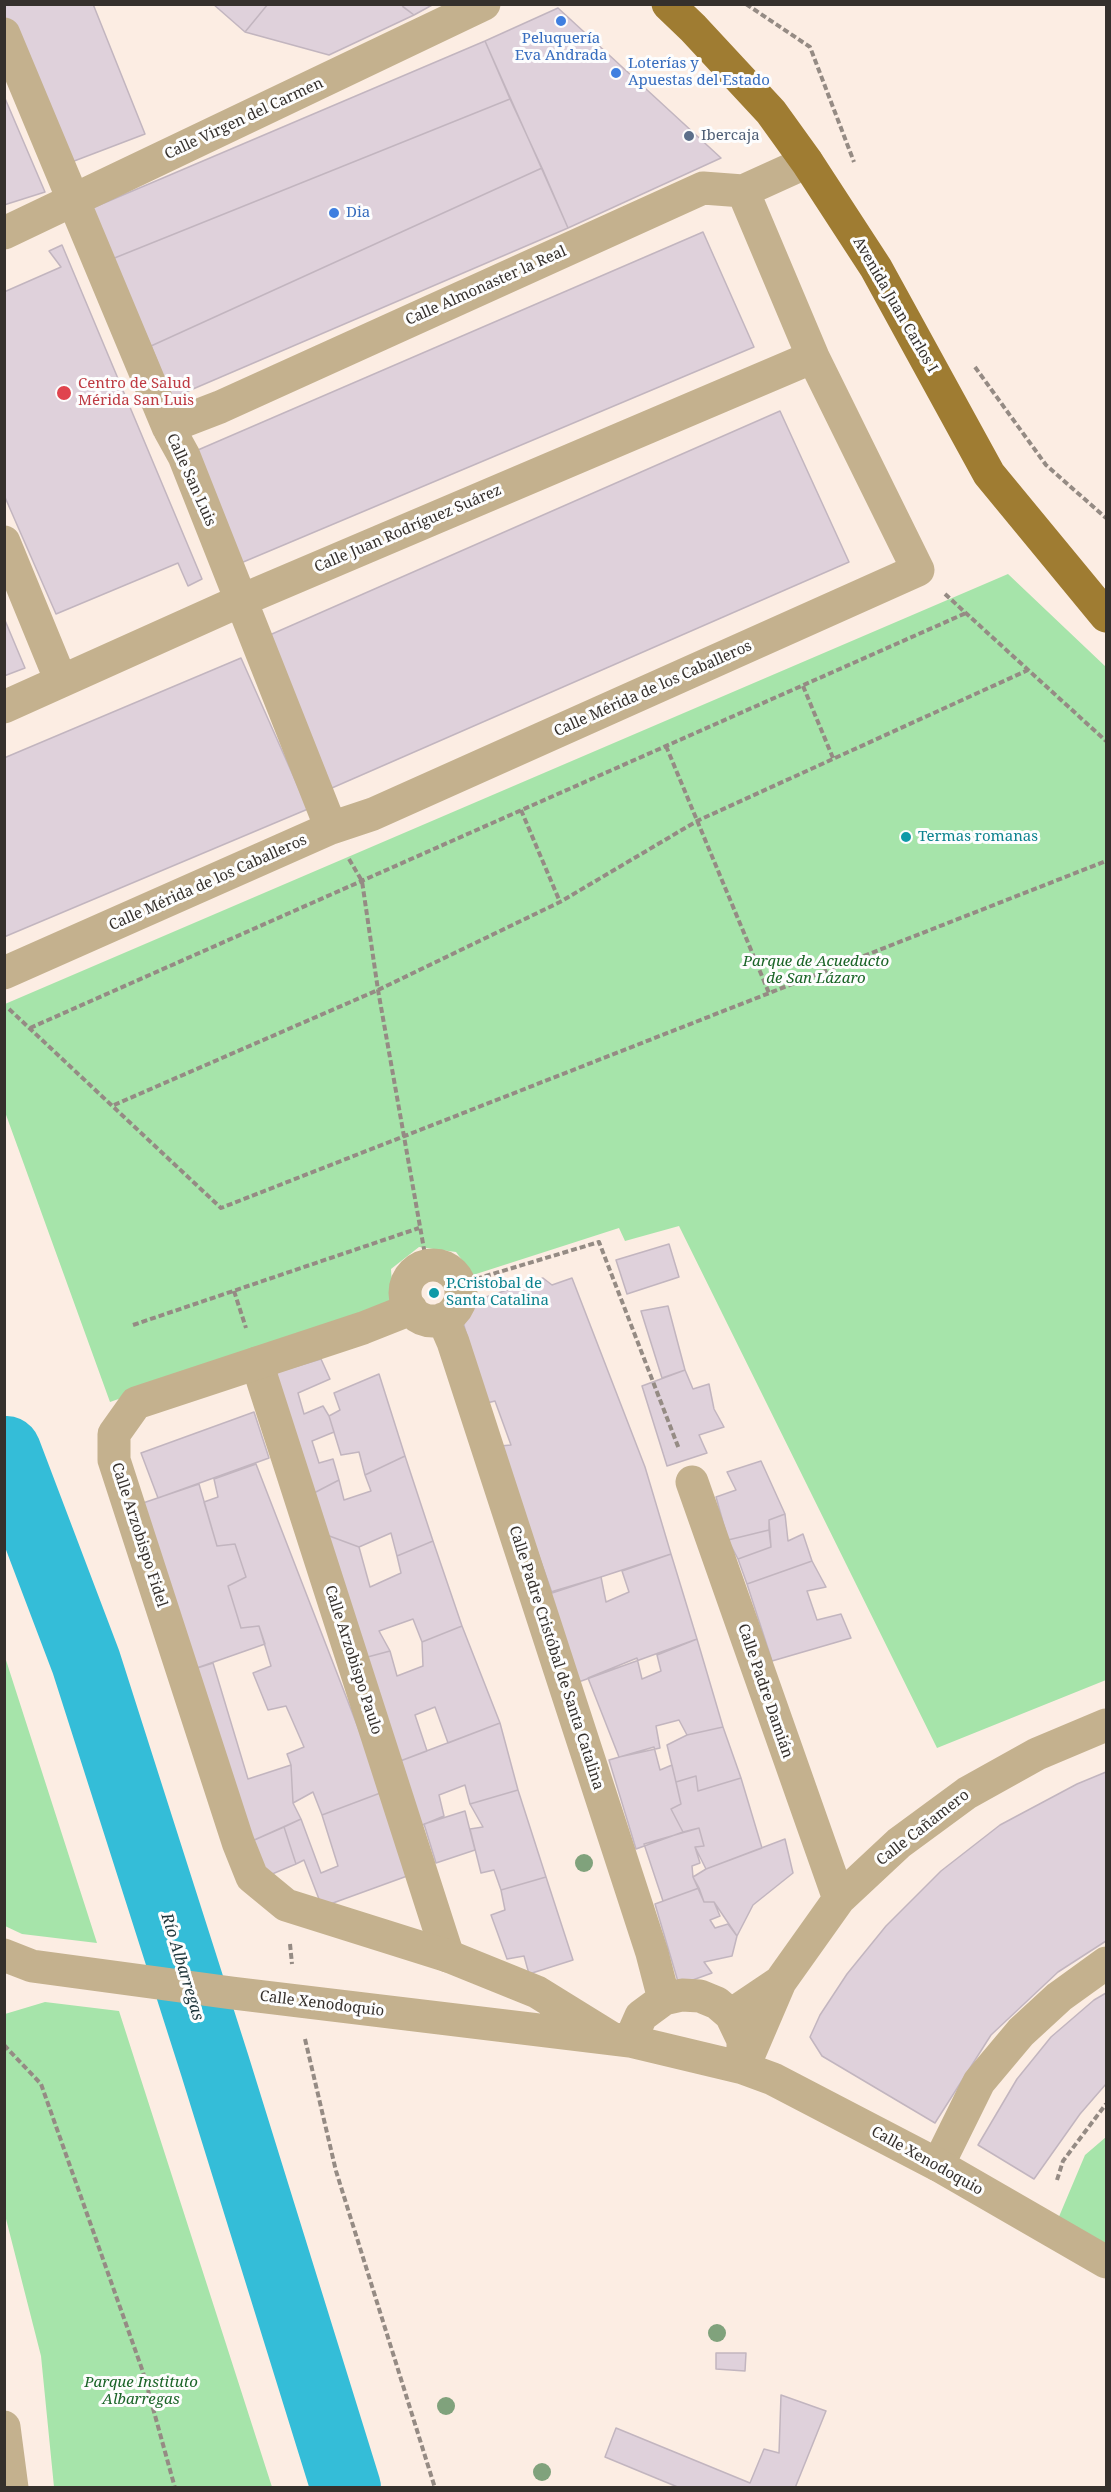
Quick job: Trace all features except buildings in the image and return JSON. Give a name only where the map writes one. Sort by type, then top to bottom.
[{"type":"main road","name":"Avenida Juan Carlos I","points":[[668,4],[771,112],[807,162],[876,268],[989,474],[1107,616]]},
{"type":"street","name":"Calle Virgen del Carmen","points":[[4,233],[484,4]]},
{"type":"street","name":"Calle San Luis","points":[[4,34],[168,427],[184,456],[331,828]]},
{"type":"street","name":"Calle Almonaster la Real","points":[[168,427],[220,407],[703,188],[743,191],[807,162]]},
{"type":"street","points":[[743,191],[813,357],[918,570]]},
{"type":"street","name":"Calle Juan Rodríguez Suárez","points":[[4,707],[242,600],[813,357]]},
{"type":"street","points":[[4,542],[61,681]]},
{"type":"street","name":"Calle Mérida de los Caballeros","points":[[4,973],[331,828],[373,814],[918,570]]},
{"type":"street","points":[[427,1266],[438,1266],[445,1269],[454,1275],[459,1284],[461,1296],[457,1307],[443,1319],[426,1320],[411,1309],[406,1298],[407,1284],[413,1274],[427,1266]]},
{"type":"street","name":"Calle Arzobispo Fidel","points":[[252,1878],[238,1842],[114,1460],[114,1434],[136,1404],[411,1309]]},
{"type":"street","name":"Calle Padre Cristóbal de Santa Catalina","points":[[443,1319],[453,1342],[652,1953],[664,1999]]},
{"type":"street","name":"Calle Arzobispo Paulo","points":[[257,1363],[448,1956]]},
{"type":"street","name":"Calle Padre Damián","points":[[692,1482],[839,1899]]},
{"type":"street","name":"Calle Cañamero","points":[[743,2068],[780,1982],[839,1899],[899,1844],[967,1793],[1037,1754],[1107,1725]]},
{"type":"street","name":"Calle Xenodoquio","points":[[252,1878],[286,1905],[448,1956],[537,1992],[621,2040]]},
{"type":"street","points":[[938,2165],[979,2082],[1021,2032],[1059,1997],[1107,1962]]},
{"type":"street","name":"Calle Xenodoquio","points":[[14,1967],[621,2040],[743,2068],[773,2079],[938,2165],[1107,2262]]},
{"type":"street","name":"Calle Cañamero","points":[[731,2015],[780,1982]]},
{"type":"street","points":[[621,2040],[641,2016],[664,1999],[682,1995],[700,1996],[717,2003],[731,2015],[743,2040],[743,2068]]},
{"type":"street","points":[[4,2427],[12,2487]]},
{"type":"path","points":[[746,4],[810,47],[857,167]]},
{"type":"path","points":[[972,362],[1046,465],[1107,518]]},
{"type":"path","points":[[918,570],[1107,741]]},
{"type":"path","points":[[30,1028],[966,613]]},
{"type":"path","points":[[114,1105],[378,990],[560,902],[697,821],[1028,670]]},
{"type":"path","points":[[803,686],[833,758]]},
{"type":"path","points":[[666,746],[769,993]]},
{"type":"path","points":[[521,810],[560,902]]},
{"type":"path","points":[[331,828],[362,881],[378,990],[427,1266]]},
{"type":"path","points":[[4,1004],[222,1208],[1107,861]]},
{"type":"path","points":[[133,1325],[420,1228]]},
{"type":"path","points":[[459,1284],[599,1242],[692,1482]]},
{"type":"path","points":[[286,1905],[296,2000],[336,2171],[435,2487]]},
{"type":"path","points":[[4,2045],[40,2084],[143,2372],[175,2487]]},
{"type":"path","points":[[1057,2180],[1064,2161],[1107,2104]]},
{"type":"green space","name":"Parque de Acueducto de San Lázaro","points":[[1008,574],[1106,667],[1106,1680],[937,1748],[679,1226],[625,1241],[619,1228],[473,1275],[456,1252],[419,1247],[391,1269],[393,1303],[110,1402],[5,1112],[5,1004]]},
{"type":"green space","points":[[4,1657],[97,1943],[22,1934],[5,1926]]},
{"type":"green space","name":"Parque Instituto Albarregas","points":[[45,2002],[119,2011],[272,2487],[54,2487],[41,2356],[5,2215],[5,2014]]},
{"type":"green space","points":[[1106,2137],[1106,2245],[1058,2219],[1085,2155]]},
{"type":"waterway","name":"Río Albarregas","points":[[4,1445],[6,1451]]},
{"type":"waterway","name":"Río Albarregas","points":[[6,1451],[86,1662],[346,2488]]},
{"type":"place","name":"Peluquería Eva Andrada","points":[[561,21]]},
{"type":"place","name":"Loterías y Apuestas del Estado","points":[[616,73]]},
{"type":"place","name":"Ibercaja","points":[[689,136]]},
{"type":"place","name":"Dia","points":[[334,213]]},
{"type":"place","name":"Centro de Salud Mérida San Luis","points":[[64,393]]},
{"type":"place","name":"Termas romanas","points":[[906,837]]},
{"type":"place","name":"P.Cristobal de Santa Catalina","points":[[434,1293]]}]
